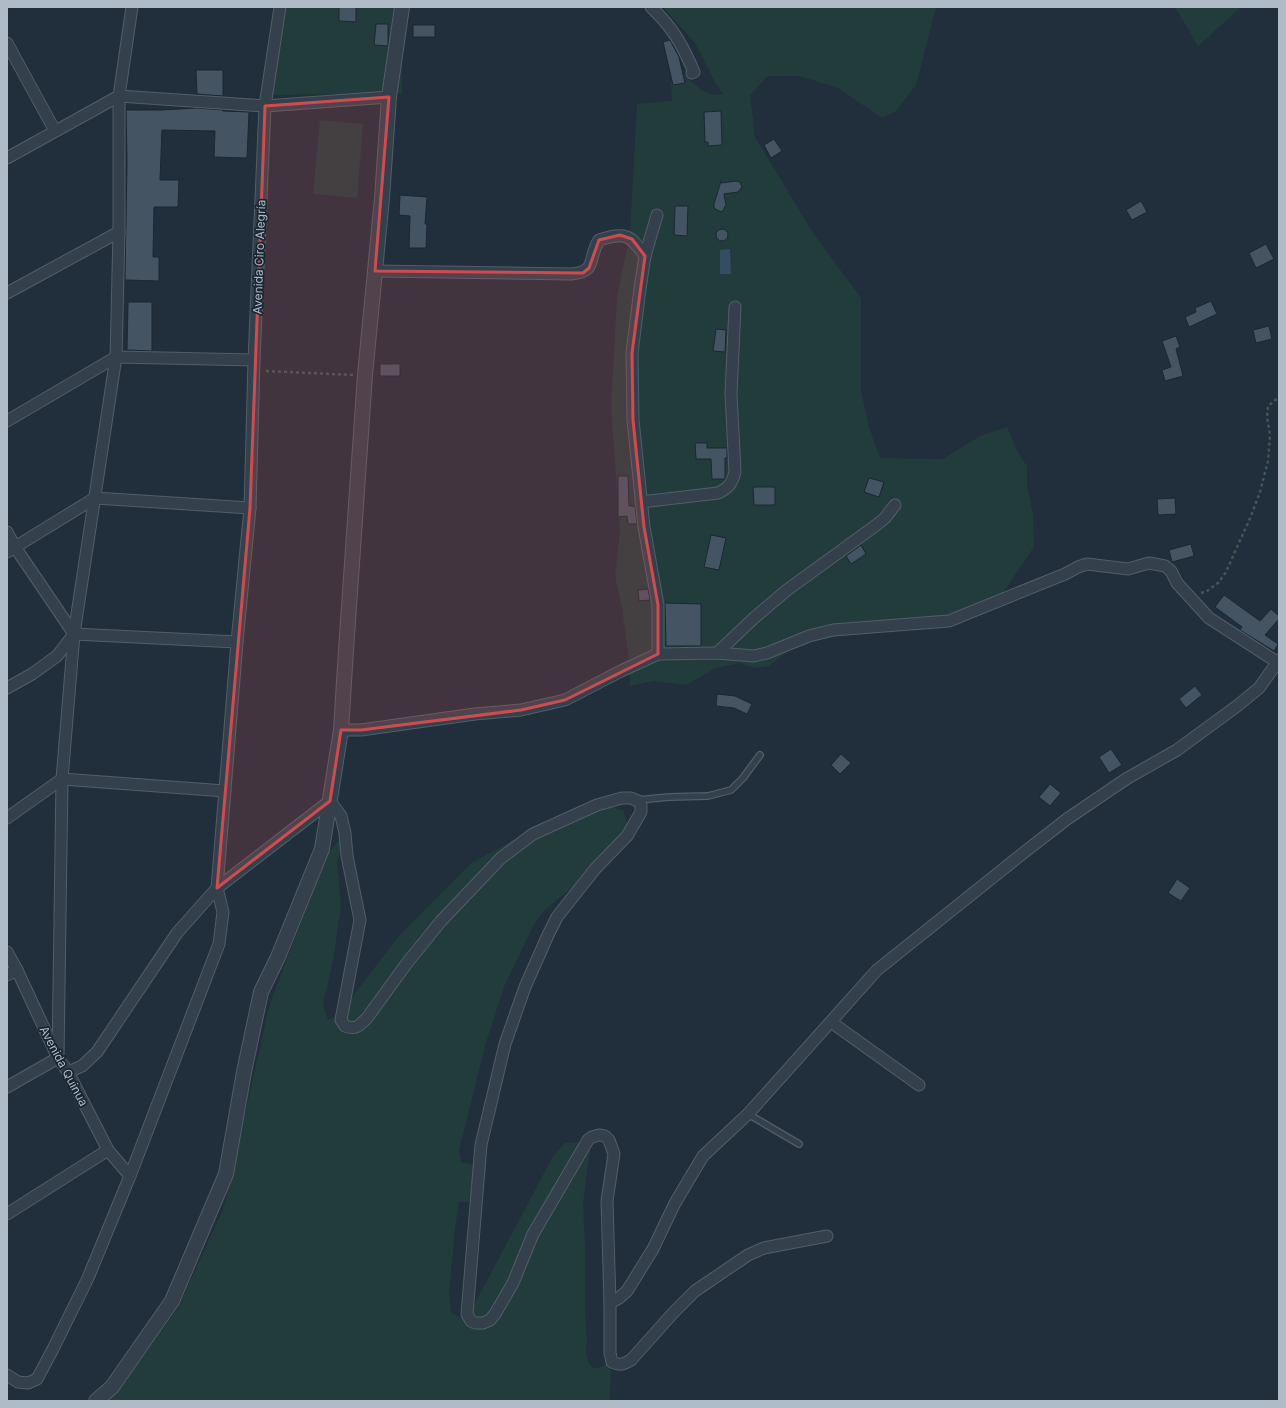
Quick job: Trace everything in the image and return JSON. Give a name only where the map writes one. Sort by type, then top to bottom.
[{"type":"street","points":[[7,1087],[58,1058],[62,779],[74,634],[116,357],[119,232],[119,96],[132,7]]},
{"type":"street","name":"Avenida Ciro Alegría","points":[[7,1375],[18,1382],[28,1383],[37,1379],[54,1349],[88,1278],[130,1176],[219,944],[223,912],[217,888],[237,642],[250,508],[254,360],[265,106],[280,7]]},
{"type":"street","points":[[96,1401],[112,1387],[172,1301],[226,1174],[244,1072],[262,992],[278,957],[322,849],[341,730],[365,375],[382,198],[389,97],[402,7]]},
{"type":"street","points":[[651,7],[678,38],[694,72],[692,73]]},
{"type":"street","points":[[7,44],[55,131]]},
{"type":"street","points":[[7,158],[119,96],[265,106],[389,97]]},
{"type":"street","points":[[657,215],[645,256],[632,353],[633,420],[644,527],[658,605],[658,654]]},
{"type":"street","points":[[7,293],[119,232]]},
{"type":"street","points":[[375,271],[583,273],[589,268],[595,247],[599,240],[620,236],[632,239],[645,256]]},
{"type":"street","points":[[641,502],[718,493],[726,489],[732,482],[736,472],[731,394],[736,307]]},
{"type":"street","points":[[7,421],[116,357],[254,360]]},
{"type":"street","points":[[11,550],[94,498],[250,508]]},
{"type":"street","points":[[717,653],[754,618],[787,590],[875,526],[885,518],[895,505]]},
{"type":"street","points":[[7,532],[11,550],[74,634]]},
{"type":"street","points":[[341,730],[361,730],[468,715],[521,710],[566,700],[621,671],[658,654],[717,653],[754,656],[767,653],[809,636],[833,630],[949,621],[1087,564],[1128,569],[1149,563],[1159,564],[1171,570],[1177,583],[1209,618],[1278,661],[1259,688],[1237,706],[1177,750],[1126,779],[1067,819],[877,970],[748,1114],[702,1156],[675,1203],[653,1249],[627,1291],[610,1303]]},
{"type":"street","points":[[74,634],[237,642]]},
{"type":"street","points":[[7,688],[32,674],[57,656],[74,634]]},
{"type":"street","points":[[7,818],[62,779],[225,791]]},
{"type":"street","points":[[330,801],[342,816],[347,856],[360,920],[341,1020],[345,1026],[351,1028],[359,1026],[367,1018],[407,963],[441,921],[501,858],[533,834],[598,804],[622,798],[631,798],[638,800],[641,805],[641,812],[627,836],[595,869],[557,917],[525,987],[505,1044],[481,1146],[467,1314],[471,1321],[475,1323],[483,1323],[490,1320],[513,1283],[534,1234],[588,1140],[599,1135],[605,1136],[609,1140],[614,1154],[607,1201],[610,1353],[612,1362],[617,1365],[631,1360],[674,1312],[695,1292],[748,1255],[764,1248],[827,1236]]},
{"type":"street","points":[[68,1072],[82,1066],[97,1052],[177,934],[217,888],[330,801]]},
{"type":"street","name":"Avenida Quinua","points":[[7,952],[12,973],[58,1058],[68,1072],[108,1150],[130,1176]]},
{"type":"street","points":[[831,1022],[919,1085]]},
{"type":"street","points":[[7,1214],[108,1150]]},
{"type":"lane","points":[[638,800],[669,797],[708,796],[731,790],[743,778],[760,755]]},
{"type":"lane","points":[[748,1114],[799,1144]]},
{"type":"path","points":[[254,360],[264,371],[365,375]]},
{"type":"path","points":[[1189,596],[1207,591],[1218,583],[1226,572],[1260,492],[1268,461],[1270,435],[1267,417],[1268,406],[1279,397]]},
{"type":"highlighted area","points":[[389,97],[375,271],[583,273],[589,268],[599,240],[620,235],[632,239],[645,256],[632,353],[633,420],[644,527],[658,605],[658,654],[565,700],[521,710],[361,730],[341,730],[330,801],[217,888],[250,508],[265,106]]},
{"type":"green space","points":[[285,7],[402,7],[402,93],[273,95]]},
{"type":"green space","points":[[663,7],[936,7],[916,85],[895,112],[882,118],[838,88],[799,76],[768,76],[750,95],[755,137],[813,233],[861,298],[861,390],[868,424],[880,458],[943,459],[980,436],[1007,427],[1018,453],[1027,466],[1027,485],[1033,516],[1034,547],[1000,597],[968,615],[880,628],[809,642],[792,648],[769,666],[754,668],[740,663],[716,668],[686,685],[654,681],[630,686],[630,668],[622,607],[615,576],[620,531],[611,407],[617,298],[630,233],[637,104],[672,101],[671,82],[684,75],[706,92],[717,95],[723,94],[715,82],[695,43]]},
{"type":"green space","points":[[1175,7],[1240,7],[1240,8],[1198,46]]},
{"type":"green space","points":[[320,120],[363,124],[357,198],[313,194]]},
{"type":"green space","points":[[600,805],[623,810],[628,826],[616,844],[607,848],[573,887],[547,908],[534,924],[504,987],[485,1046],[459,1151],[461,1162],[471,1164],[480,1170],[471,1202],[459,1202],[449,1294],[451,1313],[466,1320],[552,1158],[565,1143],[581,1142],[590,1150],[583,1203],[587,1341],[586,1353],[588,1362],[593,1368],[599,1368],[611,1361],[610,1401],[107,1401],[129,1376],[178,1308],[224,1207],[270,1003],[325,857],[345,833],[337,863],[341,906],[333,961],[323,1004],[328,1020],[341,1015],[355,993],[399,936],[471,863],[565,813]]},
{"type":"water","points":[[730,249],[731,274],[720,274],[720,250]]},
{"type":"building","points":[[339,7],[356,7],[356,22],[339,21]]},
{"type":"building","points":[[376,24],[388,24],[388,46],[374,45]]},
{"type":"building","points":[[413,25],[435,25],[435,37],[413,37]]},
{"type":"building","points":[[670,40],[679,57],[685,83],[673,85],[663,42]]},
{"type":"building","points":[[196,70],[223,70],[223,96],[197,94]]},
{"type":"building","points":[[197,108],[249,112],[247,158],[214,157],[215,131],[162,130],[160,180],[179,180],[178,207],[154,207],[153,257],[159,257],[159,281],[125,280],[127,162],[126,110]]},
{"type":"building","points":[[721,111],[722,145],[708,146],[708,142],[705,142],[704,112]]},
{"type":"building","points":[[774,139],[782,151],[771,158],[764,145]]},
{"type":"building","points":[[721,181],[721,183],[736,181],[740,182],[742,187],[738,192],[724,194],[726,205],[722,212],[714,208]]},
{"type":"building","points":[[400,195],[427,197],[425,224],[427,224],[426,248],[409,248],[410,216],[399,215]]},
{"type":"building","points":[[1141,201],[1147,212],[1132,220],[1126,210]]},
{"type":"building","points":[[675,206],[688,206],[687,236],[674,235]]},
{"type":"building","points":[[720,229],[724,229],[728,235],[724,241],[720,241],[716,237],[716,233]]},
{"type":"building","points":[[1266,244],[1274,259],[1256,268],[1249,253]]},
{"type":"building","points":[[1211,301],[1217,314],[1189,327],[1185,317],[1196,312],[1195,308]]},
{"type":"building","points":[[128,302],[152,302],[152,351],[127,350]]},
{"type":"building","points":[[1269,326],[1272,339],[1256,343],[1253,330]]},
{"type":"building","points":[[716,329],[726,330],[725,352],[713,351]]},
{"type":"building","points":[[1176,336],[1180,347],[1176,349],[1183,376],[1165,381],[1162,370],[1171,367],[1162,341]]},
{"type":"building","points":[[380,364],[400,364],[400,376],[380,376]]},
{"type":"building","points":[[695,443],[707,443],[707,448],[727,448],[727,458],[725,458],[725,479],[712,479],[711,459],[696,459]]},
{"type":"building","points":[[618,476],[628,476],[629,506],[635,506],[637,524],[628,524],[627,516],[618,517]]},
{"type":"building","points":[[869,478],[884,482],[879,497],[864,492]]},
{"type":"building","points":[[753,487],[775,487],[775,505],[754,505]]},
{"type":"building","points":[[1175,498],[1176,514],[1158,515],[1157,499]]},
{"type":"building","points":[[711,535],[726,538],[719,570],[704,567]]},
{"type":"building","points":[[1191,544],[1194,556],[1172,562],[1169,550]]},
{"type":"building","points":[[861,545],[866,554],[851,564],[846,556]]},
{"type":"building","points":[[648,589],[650,600],[639,601],[638,590]]},
{"type":"building","points":[[1224,595],[1260,621],[1271,609],[1279,616],[1279,619],[1265,635],[1278,644],[1274,651],[1240,630],[1242,627],[1215,607]]},
{"type":"building","points":[[665,603],[701,604],[701,646],[666,646]]},
{"type":"building","points":[[1195,686],[1202,695],[1186,708],[1179,699]]},
{"type":"building","points":[[717,694],[735,696],[752,704],[747,714],[734,708],[716,706]]},
{"type":"building","points":[[1111,749],[1122,765],[1109,773],[1099,757]]},
{"type":"building","points":[[841,754],[851,763],[840,774],[831,765]]},
{"type":"building","points":[[1050,784],[1061,793],[1050,806],[1039,797]]},
{"type":"building","points":[[1177,879],[1190,888],[1181,901],[1168,893]]}]
